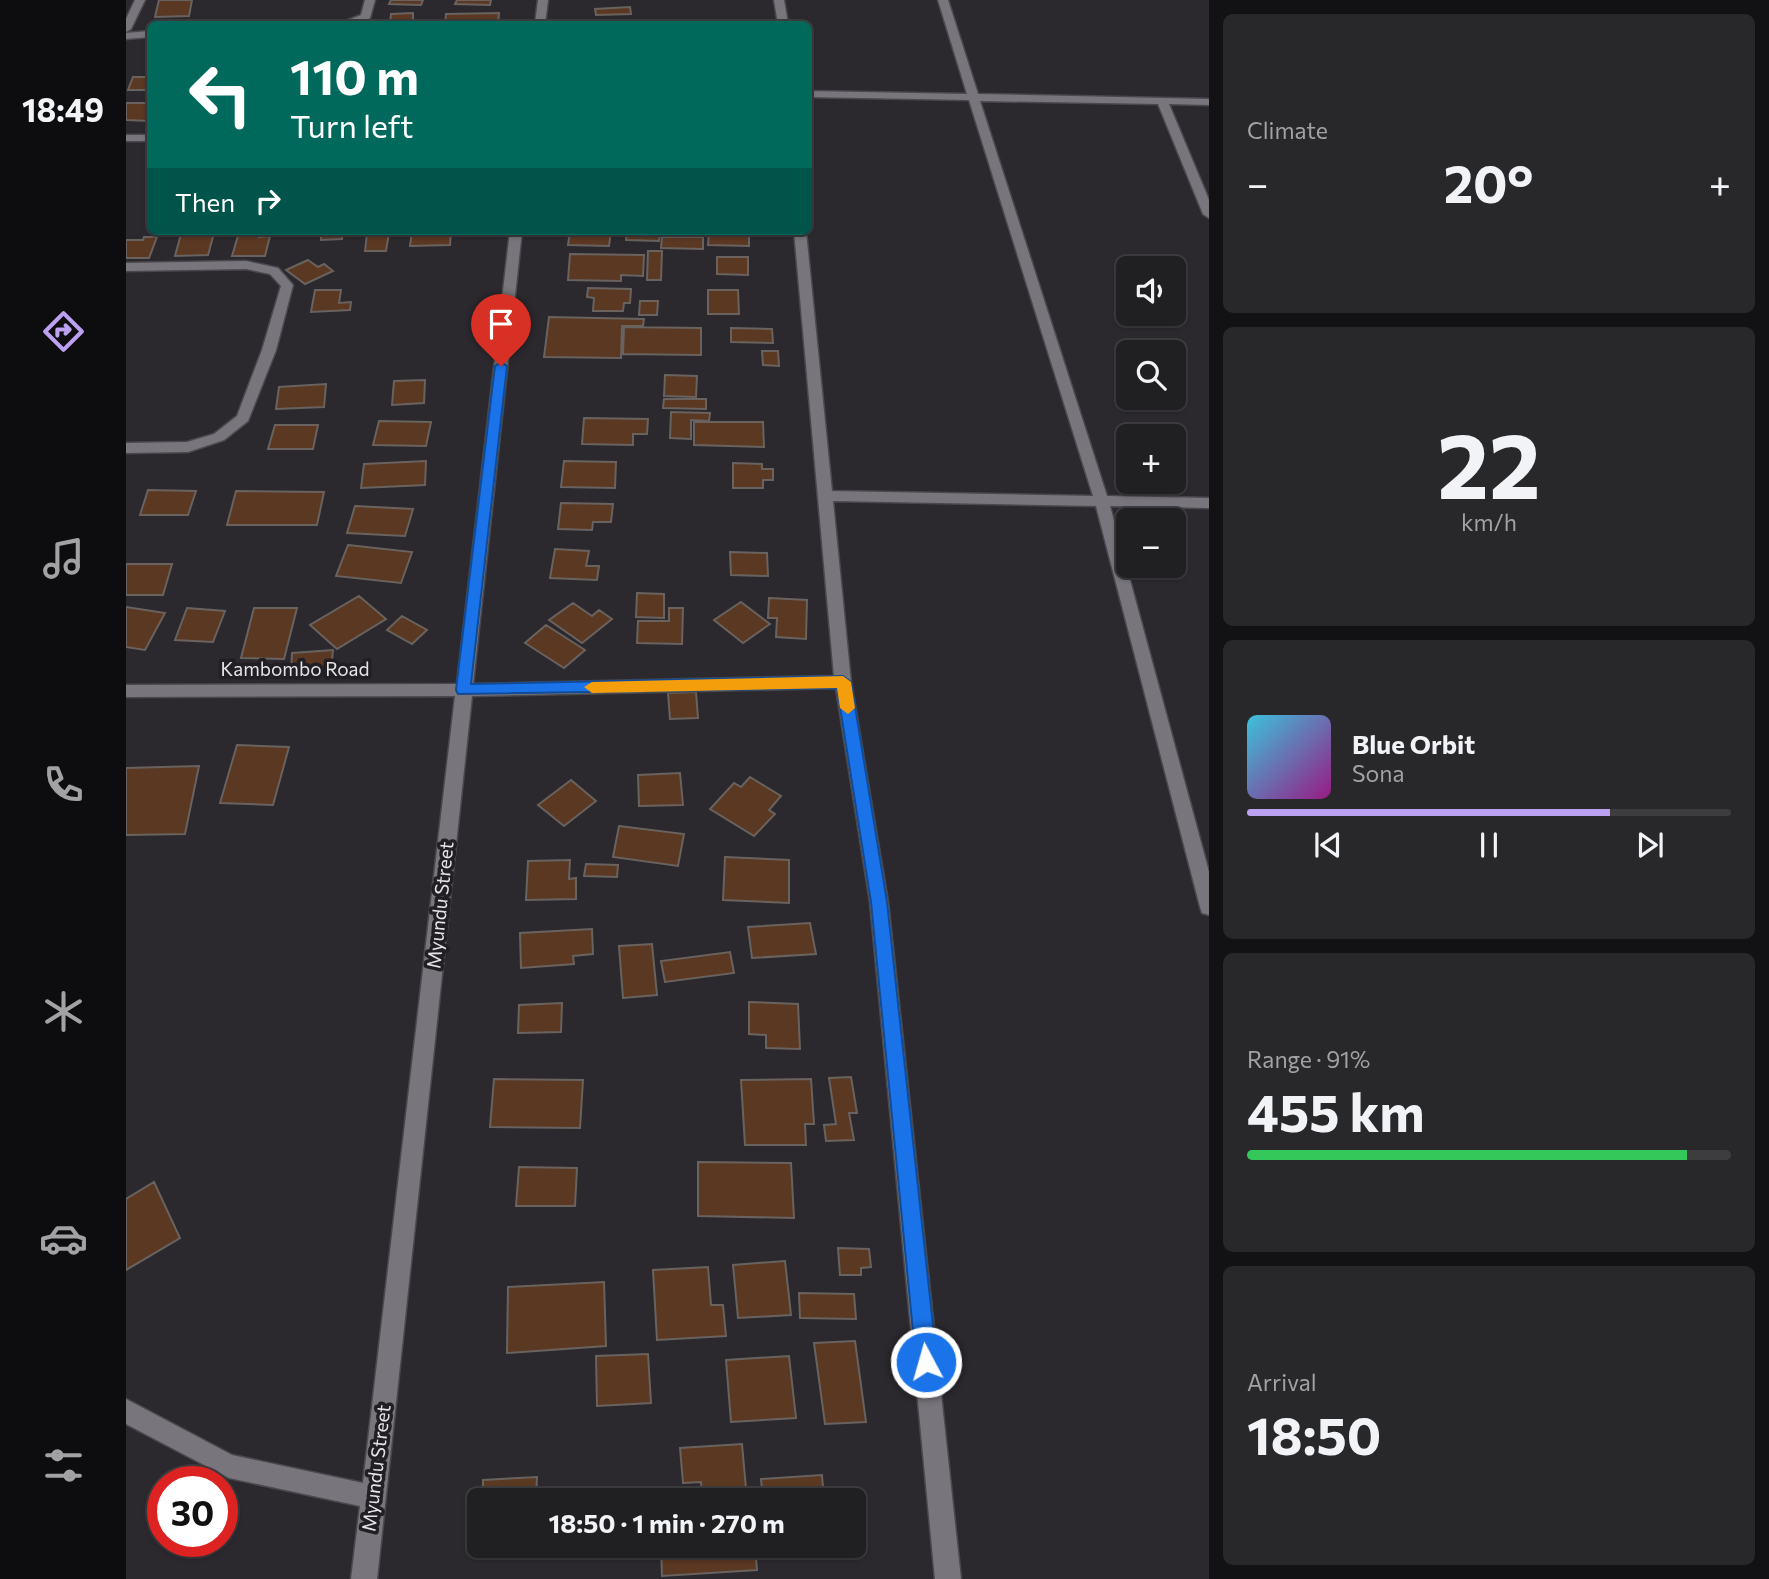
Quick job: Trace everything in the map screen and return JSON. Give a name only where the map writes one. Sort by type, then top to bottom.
[{"type":"street","points":[[126,29],[140,0]]},
{"type":"street","points":[[358,21],[366,16],[370,0]]},
{"type":"street","points":[[540,21],[543,0]]},
{"type":"street","points":[[779,0],[782,21]]},
{"type":"street","points":[[943,0],[1102,502],[1209,907]]},
{"type":"street","points":[[126,36],[147,34]]},
{"type":"street","points":[[812,94],[1209,102]]},
{"type":"street","points":[[1163,102],[1209,214]]},
{"type":"street","points":[[126,138],[147,138]]},
{"type":"street","name":"Myundu Street","points":[[364,1579],[516,235]]},
{"type":"street","points":[[800,235],[843,682],[879,902],[948,1579]]},
{"type":"street","points":[[126,267],[246,265],[274,271],[287,285],[269,350],[243,418],[219,438],[188,447],[126,448]]},
{"type":"street","points":[[827,495],[1209,503]]},
{"type":"street","name":"Kambombo Road","points":[[126,691],[463,690],[843,682]]},
{"type":"street","points":[[126,1412],[229,1466],[373,1497]]},
{"type":"building","points":[[159,0],[192,0],[189,16],[155,17]]},
{"type":"building","points":[[391,0],[423,0],[421,5],[389,4]]},
{"type":"building","points":[[457,0],[491,0],[490,5],[455,4]]},
{"type":"building","points":[[630,7],[631,14],[596,15],[595,9]]},
{"type":"building","points":[[413,13],[413,21],[390,21],[391,14]]},
{"type":"building","points":[[499,13],[498,21],[445,21],[446,14]]},
{"type":"building","points":[[133,77],[147,77],[147,90],[128,90]]},
{"type":"building","points":[[126,103],[147,103],[147,121],[126,120]]},
{"type":"building","points":[[181,235],[213,235],[208,255],[175,256]]},
{"type":"building","points":[[321,235],[342,235],[342,239],[321,240]]},
{"type":"building","points":[[367,235],[389,235],[386,251],[365,251]]},
{"type":"building","points":[[411,235],[451,235],[450,245],[410,246]]},
{"type":"building","points":[[569,235],[610,235],[609,246],[568,245]]},
{"type":"building","points":[[627,235],[660,235],[659,241],[626,240]]},
{"type":"building","points":[[709,235],[749,235],[749,246],[708,245]]},
{"type":"building","points":[[238,236],[270,236],[265,256],[232,256]]},
{"type":"building","points":[[144,237],[157,237],[149,258],[126,258],[126,240],[143,240]]},
{"type":"building","points":[[662,237],[703,237],[703,249],[661,248]]},
{"type":"building","points":[[648,251],[662,251],[661,280],[647,280]]},
{"type":"building","points":[[570,254],[644,255],[643,276],[621,275],[621,281],[568,280]]},
{"type":"building","points":[[717,257],[748,257],[748,275],[717,274]]},
{"type":"building","points":[[308,260],[318,267],[324,264],[333,271],[305,284],[286,270]]},
{"type":"building","points":[[588,288],[631,289],[630,303],[624,303],[623,311],[593,311],[594,298],[587,297]]},
{"type":"building","points":[[315,290],[341,290],[339,303],[351,302],[350,310],[311,312]]},
{"type":"building","points":[[708,290],[738,290],[739,314],[708,314]]},
{"type":"building","points":[[640,301],[658,301],[657,315],[639,315]]},
{"type":"building","points":[[549,317],[644,319],[643,326],[622,326],[621,358],[544,357]]},
{"type":"building","points":[[624,327],[701,328],[701,355],[623,354]]},
{"type":"building","points":[[731,328],[772,329],[773,343],[731,342]]},
{"type":"building","points":[[762,351],[778,351],[779,366],[763,365]]},
{"type":"building","points":[[665,375],[697,376],[696,397],[664,396]]},
{"type":"building","points":[[425,380],[424,403],[392,405],[394,381]]},
{"type":"building","points":[[326,384],[324,407],[276,409],[279,387]]},
{"type":"building","points":[[664,399],[706,399],[706,409],[663,408]]},
{"type":"building","points":[[671,412],[710,413],[709,421],[691,420],[691,439],[670,438]]},
{"type":"building","points":[[584,418],[648,419],[647,434],[633,434],[633,445],[582,444]]},
{"type":"building","points":[[379,421],[431,422],[426,446],[373,445]]},
{"type":"building","points":[[694,422],[763,422],[764,447],[694,445]]},
{"type":"building","points":[[275,425],[318,425],[313,449],[268,449]]},
{"type":"building","points":[[426,461],[425,485],[361,488],[364,464]]},
{"type":"building","points":[[564,461],[616,462],[615,488],[561,487]]},
{"type":"building","points":[[733,463],[762,464],[762,469],[773,469],[773,480],[763,480],[763,488],[733,488]]},
{"type":"building","points":[[148,490],[196,491],[188,515],[140,515]]},
{"type":"building","points":[[236,491],[324,492],[317,525],[227,525]]},
{"type":"building","points":[[561,503],[613,504],[611,522],[593,522],[592,530],[558,529]]},
{"type":"building","points":[[355,506],[413,509],[405,536],[347,533]]},
{"type":"building","points":[[348,545],[412,552],[401,583],[336,576]]},
{"type":"building","points":[[555,549],[589,551],[586,566],[599,566],[597,580],[550,578]]},
{"type":"building","points":[[730,552],[767,553],[768,576],[731,575]]},
{"type":"building","points":[[126,564],[172,564],[163,595],[126,595]]},
{"type":"building","points":[[637,593],[664,594],[664,618],[636,617]]},
{"type":"building","points":[[359,596],[386,619],[337,649],[310,625]]},
{"type":"building","points":[[769,598],[807,600],[806,639],[776,637],[777,618],[768,618]]},
{"type":"building","points":[[741,602],[770,624],[743,643],[714,620]]},
{"type":"building","points":[[573,603],[592,616],[599,610],[612,619],[582,643],[549,620]]},
{"type":"building","points":[[126,607],[165,613],[145,650],[126,647]]},
{"type":"building","points":[[187,608],[225,611],[213,642],[175,640]]},
{"type":"building","points":[[254,608],[297,608],[284,659],[241,658]]},
{"type":"building","points":[[669,608],[683,608],[682,644],[637,643],[638,621],[669,621]]},
{"type":"building","points":[[402,616],[427,630],[412,644],[387,630]]},
{"type":"building","points":[[546,625],[585,650],[564,668],[525,643]]},
{"type":"building","points":[[333,650],[331,671],[291,674],[292,653]]},
{"type":"building","points":[[696,692],[698,718],[670,719],[668,693]]},
{"type":"building","points":[[237,745],[289,747],[273,805],[220,803]]},
{"type":"building","points":[[199,766],[185,834],[126,835],[126,768]]},
{"type":"building","points":[[680,773],[683,805],[639,806],[638,775]]},
{"type":"building","points":[[750,777],[781,796],[769,810],[775,814],[754,836],[710,809],[734,783],[741,787]]},
{"type":"building","points":[[571,780],[596,801],[564,826],[538,805]]},
{"type":"building","points":[[619,826],[684,834],[678,866],[613,857]]},
{"type":"building","points":[[725,857],[789,860],[789,903],[723,900]]},
{"type":"building","points":[[570,860],[569,879],[576,878],[576,899],[526,900],[528,861]]},
{"type":"building","points":[[586,864],[618,865],[617,877],[584,876]]},
{"type":"building","points":[[810,923],[816,954],[752,958],[748,927]]},
{"type":"building","points":[[592,929],[593,954],[573,956],[574,964],[521,968],[520,933]]},
{"type":"building","points":[[652,944],[657,995],[623,998],[619,946]]},
{"type":"building","points":[[730,952],[734,973],[665,982],[661,961]]},
{"type":"building","points":[[749,1002],[798,1004],[800,1049],[766,1048],[766,1035],[749,1034]]},
{"type":"building","points":[[562,1003],[561,1032],[518,1033],[519,1005]]},
{"type":"building","points":[[851,1077],[857,1113],[849,1113],[854,1140],[826,1141],[824,1125],[836,1124],[829,1078]]},
{"type":"building","points":[[494,1079],[583,1080],[580,1128],[490,1127]]},
{"type":"building","points":[[811,1079],[814,1124],[805,1124],[806,1145],[745,1145],[741,1080]]},
{"type":"building","points":[[698,1162],[791,1163],[794,1218],[698,1216]]},
{"type":"building","points":[[519,1167],[577,1168],[575,1206],[516,1206]]},
{"type":"building","points":[[154,1182],[180,1238],[126,1270],[126,1199]]},
{"type":"building","points":[[838,1248],[869,1249],[871,1267],[861,1268],[861,1275],[840,1275]]},
{"type":"building","points":[[785,1261],[791,1315],[738,1318],[733,1265]]},
{"type":"building","points":[[708,1267],[711,1305],[723,1305],[726,1336],[657,1340],[653,1270]]},
{"type":"building","points":[[604,1282],[606,1346],[507,1353],[508,1287]]},
{"type":"building","points":[[799,1293],[854,1294],[856,1319],[800,1318]]},
{"type":"building","points":[[855,1341],[866,1422],[825,1424],[814,1343]]},
{"type":"building","points":[[648,1354],[651,1403],[597,1406],[596,1356]]},
{"type":"building","points":[[789,1356],[796,1418],[731,1422],[726,1360]]},
{"type":"building","points":[[742,1444],[746,1488],[701,1488],[701,1482],[683,1483],[680,1448]]},
{"type":"building","points":[[822,1475],[823,1488],[762,1488],[761,1479]]},
{"type":"building","points":[[537,1477],[537,1488],[483,1488],[483,1480]]},
{"type":"building","points":[[661,1558],[756,1558],[757,1570],[662,1576]]},
{"type":"slow traffic","points":[[592,687],[843,682],[848,708]]},
{"type":"route","points":[[501,366],[463,690],[843,682],[879,902],[926,1362]]}]
